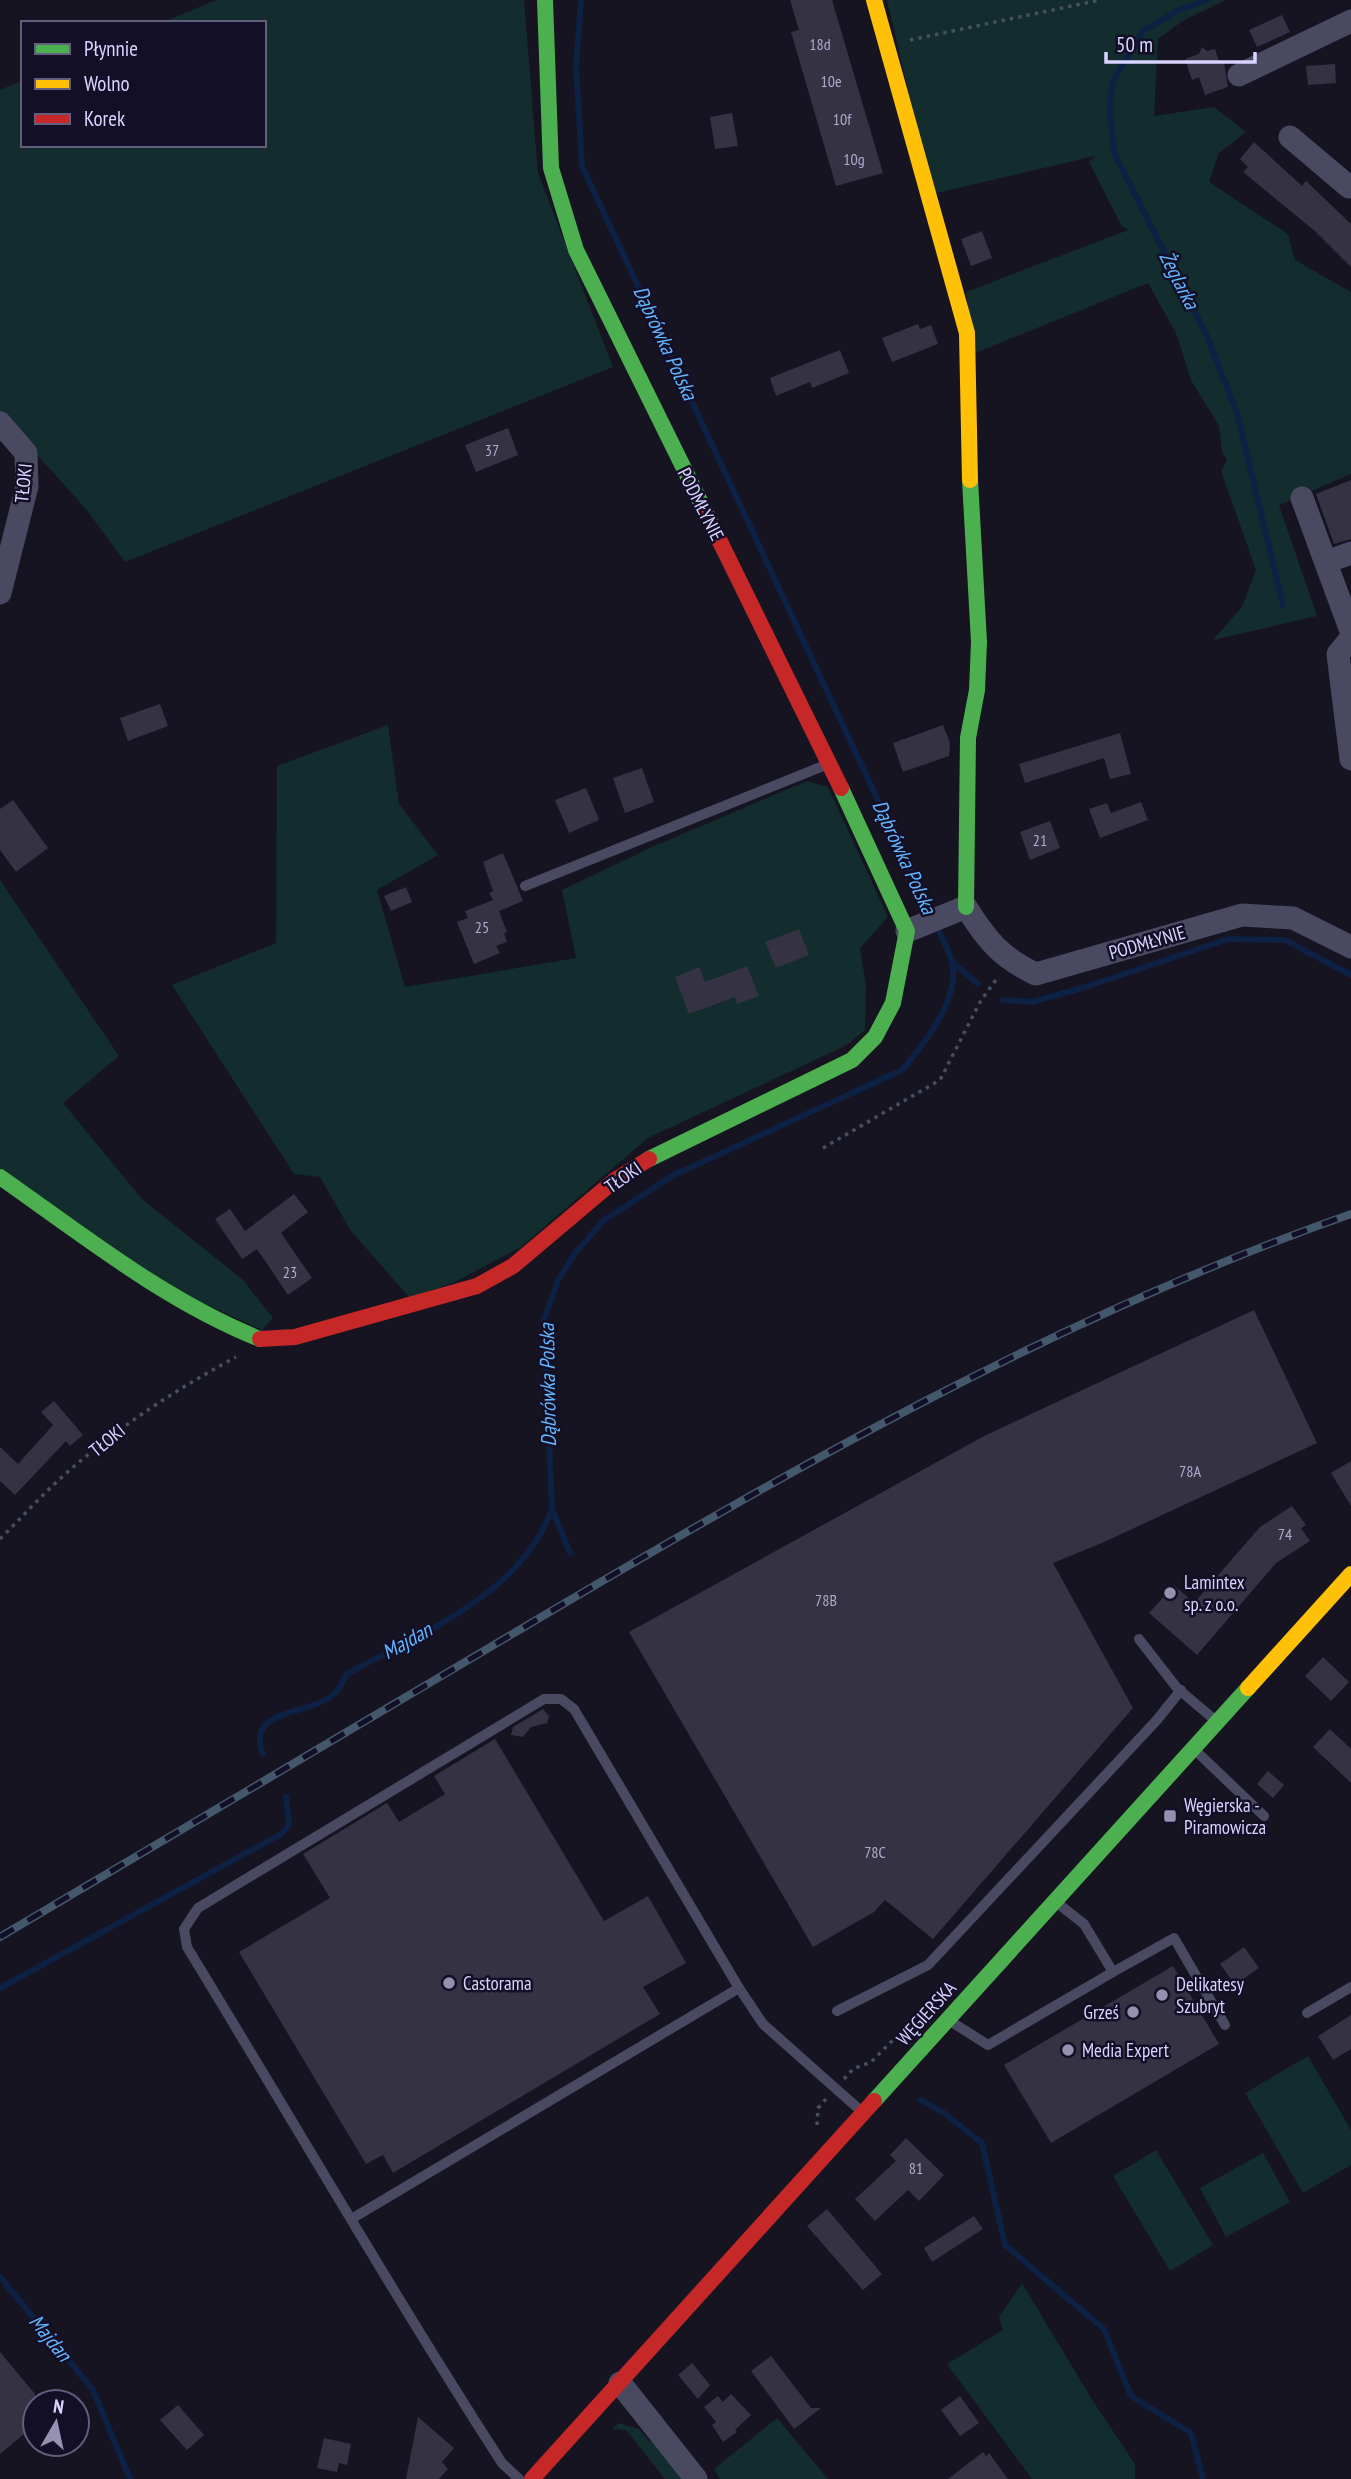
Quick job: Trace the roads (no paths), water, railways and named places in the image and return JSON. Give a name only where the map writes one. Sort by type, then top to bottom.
[{"type":"street","name":"PODMŁYNIE","points":[[545,0],[551,168],[576,250],[913,928]]},
{"type":"street","points":[[874,0],[967,333],[970,486],[979,642],[977,690],[968,738],[958,909],[913,928]]},
{"type":"street","points":[[1239,75],[1351,21]]},
{"type":"street","points":[[1290,137],[1350,187]]},
{"type":"street","name":"TŁOKI","points":[[0,423],[26,453],[27,486],[0,593]]},
{"type":"street","points":[[1302,498],[1351,631]]},
{"type":"street","points":[[1326,562],[1351,552]]},
{"type":"street","points":[[1351,638],[1338,654],[1348,709],[1351,759]]},
{"type":"street","name":"PODMŁYNIE","points":[[958,909],[1011,962],[1036,974],[1242,915],[1293,918],[1351,947]]},
{"type":"street","name":"TŁOKI","points":[[0,1177],[140,1275],[217,1322],[265,1341],[295,1337],[477,1286],[513,1266],[615,1180],[667,1148],[852,1060],[875,1037],[893,1003],[913,928]]},
{"type":"street","name":"WĘGIERSKA","points":[[532,2479],[1351,1574]]},
{"type":"street","points":[[620,2383],[696,2479]]},
{"type":"lane","points":[[525,886],[830,763]]},
{"type":"lane","points":[[1139,1639],[1181,1690],[1218,1723]]},
{"type":"lane","points":[[837,2011],[928,1965],[1156,1721],[1181,1690]]},
{"type":"lane","points":[[519,2479],[502,2463],[422,2339],[353,2218],[187,1947],[184,1929],[198,1908],[544,1699],[561,1699],[574,1709],[763,2024],[863,2113]]},
{"type":"lane","points":[[1194,1749],[1264,1816]]},
{"type":"lane","points":[[1055,1902],[1084,1924],[1112,1972]]},
{"type":"lane","points":[[948,2019],[962,2031],[988,2045],[1174,1938],[1225,2025]]},
{"type":"lane","points":[[1307,2013],[1351,1987]]},
{"type":"lane","points":[[353,2218],[739,1988]]},
{"type":"waterway","name":"Dąbrówka Polska","points":[[581,0],[576,66],[582,166],[931,914]]},
{"type":"waterway","name":"Żeglarka","points":[[1206,0],[1179,10],[1143,31],[1112,83],[1110,110],[1114,153],[1206,334],[1237,413],[1283,605]]},
{"type":"waterway","name":"Dąbrówka Polska","points":[[570,1553],[552,1509],[544,1320],[558,1280],[576,1252],[603,1221],[672,1176],[902,1070],[939,1019],[952,988],[951,959],[936,924]]},
{"type":"waterway","points":[[1003,1000],[1032,1002],[1228,939],[1285,940],[1351,975]]},
{"type":"waterway","points":[[952,962],[978,984]]},
{"type":"waterway","name":"Majdan","points":[[263,1754],[260,1739],[263,1728],[272,1720],[325,1700],[337,1691],[347,1674],[436,1626],[493,1588],[517,1566],[537,1539],[552,1509]]},
{"type":"waterway","name":"Majdan","points":[[0,1988],[281,1834],[289,1825],[286,1797]]},
{"type":"waterway","name":"Dąbrówka Polska","points":[[921,2100],[944,2113],[982,2143],[1005,2245],[1104,2329],[1131,2396],[1191,2433],[1203,2479]]},
{"type":"waterway","name":"Majdan","points":[[0,2277],[93,2390],[130,2479]]},
{"type":"railway","points":[[0,1937],[630,1565],[830,1452],[931,1398],[1138,1299],[1243,1254],[1351,1214]]},
{"type":"place","name":"Lamintex sp. z o.o.","points":[[1170,1593]]},
{"type":"place","name":"Węgierska - Piramowicza","points":[[1170,1816]]},
{"type":"place","name":"Castorama","points":[[449,1983]]},
{"type":"place","name":"Delikatesy Szubryt","points":[[1162,1995]]},
{"type":"place","name":"Grześ","points":[[1133,2012]]},
{"type":"place","name":"Media Expert","points":[[1068,2050]]}]
